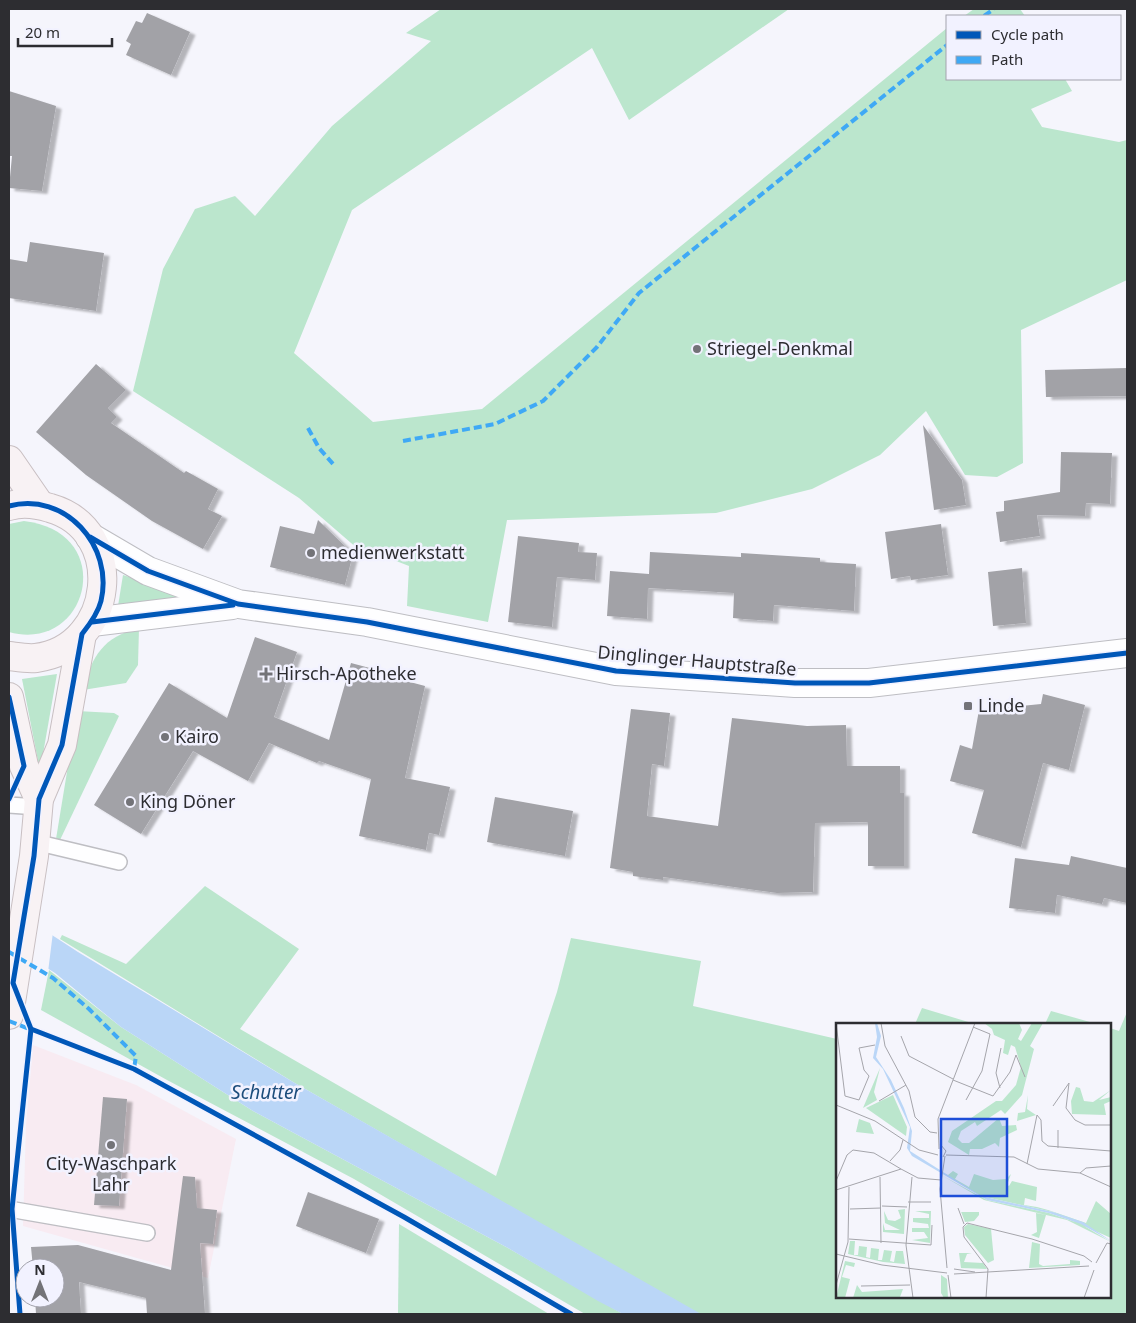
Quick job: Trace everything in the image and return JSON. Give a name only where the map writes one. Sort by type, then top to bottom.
[{"type":"main road","points":[[9,460],[40,505]]},
{"type":"main road","points":[[9,506],[17,504],[40,505],[69,516],[90,537],[100,557],[103,579],[101,601],[87,628],[62,745],[39,803],[9,1015]]},
{"type":"main road","points":[[9,656],[36,658],[61,650],[87,628]]},
{"type":"main road","points":[[9,697],[24,766],[39,803]]},
{"type":"street","name":"Dinglinger Hauptstraße","points":[[90,537],[148,571],[238,604],[367,622],[616,671],[795,683],[869,683],[1127,652]]},
{"type":"street","name":"Dinglinger Hauptstraße","points":[[87,628],[238,604]]},
{"type":"lane","points":[[9,805],[39,803]]},
{"type":"lane","points":[[34,849],[119,862]]},
{"type":"lane","points":[[9,1209],[147,1233]]},
{"type":"shaded area","points":[[33,1045],[136,1085],[236,1139],[208,1278],[23,1226],[26,1125]]},
{"type":"green space","points":[[441,9],[789,9],[629,120],[592,48],[352,210],[294,353],[373,422],[482,409],[946,29],[946,80],[1066,80],[1072,91],[1031,109],[1042,127],[1119,142],[1127,140],[1127,280],[1021,330],[1023,463],[997,477],[965,475],[926,411],[880,455],[812,489],[716,513],[507,520],[488,622],[407,606],[409,566],[368,550],[358,549],[299,498],[133,391],[163,269],[195,209],[235,196],[255,216],[332,126],[431,41],[406,33]]},
{"type":"green space","points":[[974,9],[1020,9],[1024,15],[965,15]]},
{"type":"green space","points":[[24,521],[54,530],[73,546],[82,567],[82,589],[74,609],[58,625],[37,634],[9,632],[9,524]]},
{"type":"green space","points":[[123,575],[179,593],[179,598],[118,606]]},
{"type":"green space","points":[[139,628],[138,665],[126,683],[83,690],[90,667],[101,650],[116,637]]},
{"type":"green space","points":[[57,674],[40,771],[22,679]]},
{"type":"green space","points":[[77,711],[114,713],[119,716],[60,840],[56,839]]},
{"type":"green space","points":[[205,886],[299,949],[240,1029],[496,1176],[557,992],[571,938],[701,961],[693,1006],[836,1039],[836,1298],[1111,1298],[1111,1028],[1119,1031],[1127,1012],[1127,1314],[701,1314],[695,1312],[293,1082],[60,939],[62,935],[126,964]]},
{"type":"green space","points":[[49,970],[121,1027],[253,1111],[508,1248],[623,1314],[585,1314],[354,1179],[167,1080],[41,1010]]},
{"type":"green space","points":[[922,1008],[972,1023],[915,1023]]},
{"type":"green space","points":[[1051,1011],[1093,1023],[1045,1023]]},
{"type":"green space","points":[[399,1224],[549,1314],[398,1314]]},
{"type":"water","name":"Schutter","points":[[9,907],[78,952],[293,1082],[701,1314],[623,1314],[508,1248],[253,1111],[121,1027],[55,973],[9,944]]},
{"type":"pier","points":[[9,904],[53,932],[48,972],[9,947]]},
{"type":"building","points":[[147,13],[190,32],[171,75],[126,55],[131,44],[126,41],[136,21],[142,23]]},
{"type":"building","points":[[9,91],[56,106],[42,191],[9,188],[12,156],[9,156]]},
{"type":"building","points":[[30,242],[104,253],[96,311],[9,298],[9,259],[27,262]]},
{"type":"building","points":[[96,364],[126,390],[108,408],[117,417],[111,423],[184,473],[186,471],[218,489],[208,509],[222,516],[203,549],[152,521],[86,475],[36,432]]},
{"type":"building","points":[[1127,368],[1127,396],[1046,397],[1045,370]]},
{"type":"building","points":[[923,425],[962,480],[966,505],[934,510]]},
{"type":"building","points":[[1061,452],[1112,453],[1110,504],[1086,503],[1085,516],[1037,515],[1040,536],[1000,542],[996,512],[1004,511],[1004,501],[1060,492]]},
{"type":"building","name":"medienwerkstatt","points":[[318,520],[353,554],[345,585],[270,567],[280,526],[314,534]]},
{"type":"building","points":[[941,524],[948,575],[911,580],[910,576],[891,579],[885,532]]},
{"type":"building","points":[[518,536],[579,543],[578,552],[597,553],[595,580],[557,577],[552,627],[508,622]]},
{"type":"building","points":[[650,552],[741,557],[741,553],[820,558],[820,562],[856,564],[854,611],[774,605],[773,621],[733,618],[734,593],[648,588],[647,619],[607,616],[610,571],[649,574]]},
{"type":"building","points":[[1022,568],[1026,623],[993,626],[988,572]]},
{"type":"building","points":[[255,637],[297,652],[274,717],[329,740],[351,663],[392,674],[391,677],[425,686],[405,778],[450,787],[439,835],[429,833],[426,850],[359,836],[371,779],[319,761],[317,763],[269,743],[248,781],[193,751],[141,834],[94,805],[169,683],[227,718]]},
{"type":"building","points":[[1043,694],[1085,705],[1069,770],[1043,763],[1021,847],[972,833],[984,790],[950,781],[960,745],[972,749],[979,710],[1041,704]]},
{"type":"building","points":[[631,709],[670,713],[664,766],[652,764],[647,816],[718,826],[732,718],[807,726],[846,725],[847,766],[900,766],[900,793],[904,793],[904,866],[868,866],[868,822],[815,823],[813,892],[777,893],[663,877],[663,880],[633,876],[633,872],[610,868]]},
{"type":"building","points":[[495,797],[573,811],[565,856],[487,842]]},
{"type":"building","points":[[1071,856],[1127,868],[1127,903],[1104,898],[1102,904],[1057,895],[1055,913],[1009,908],[1015,858],[1069,865]]},
{"type":"building","name":"City-Waschpark Lahr","points":[[103,1097],[127,1099],[119,1206],[94,1205]]},
{"type":"building","points":[[183,1176],[195,1177],[197,1208],[217,1210],[213,1244],[200,1243],[205,1314],[147,1314],[146,1298],[79,1282],[81,1314],[36,1314],[36,1308],[65,1308],[65,1258],[32,1258],[31,1247],[78,1245],[171,1270]]},
{"type":"building","points":[[308,1192],[379,1219],[366,1253],[296,1226]]},
{"type":"marked path","points":[[985,15],[994,9]]},
{"type":"marked path","points":[[403,441],[495,424],[543,401],[597,347],[639,293],[946,46]]},
{"type":"marked path","points":[[308,428],[319,448],[333,464]]},
{"type":"marked path","points":[[9,952],[53,978],[89,1009],[136,1056],[134,1069]]},
{"type":"marked path","points":[[9,1021],[32,1030]]},
{"type":"cycle path","points":[[9,506],[30,504],[49,507],[66,515],[81,527],[92,543],[100,561],[103,581],[100,605],[82,634],[62,745],[39,799],[34,856],[13,983],[31,1029],[12,1209],[20,1314]]},
{"type":"cycle path","points":[[90,537],[148,571],[238,604],[367,622],[616,671],[795,683],[869,683],[1127,653]]},
{"type":"cycle path","points":[[92,622],[233,605]]},
{"type":"cycle path","points":[[9,697],[24,766],[9,799]]},
{"type":"cycle path","points":[[31,1029],[134,1069],[404,1217],[571,1314]]},
{"type":"place","name":"Striegel-Denkmal","points":[[697,349]]},
{"type":"place","name":"medienwerkstatt","points":[[311,553]]},
{"type":"place","name":"Hirsch-Apotheke","points":[[266,674]]},
{"type":"place","name":"Linde","points":[[968,706]]},
{"type":"place","name":"Kairo","points":[[165,737]]},
{"type":"place","name":"King Döner","points":[[130,802]]},
{"type":"place","name":"City-Waschpark Lahr","points":[[111,1145]]}]
